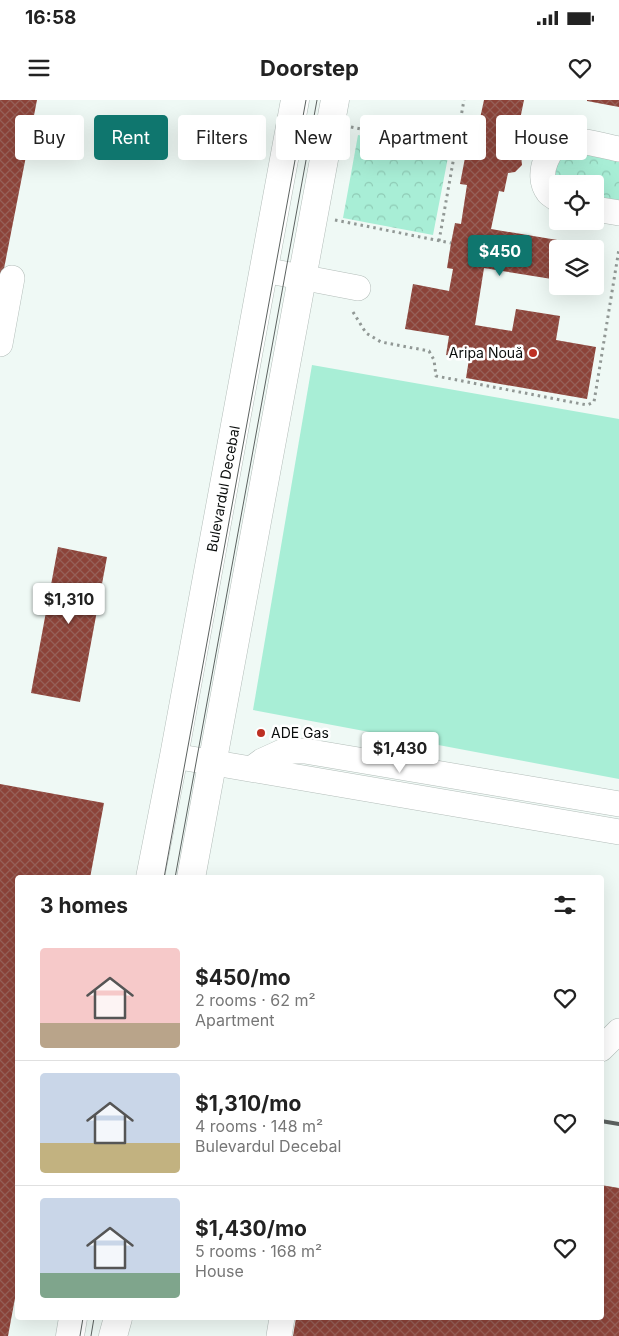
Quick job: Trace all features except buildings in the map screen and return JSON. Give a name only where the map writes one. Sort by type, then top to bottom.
[{"type":"main road","name":"Bulevardul Decebal","points":[[151,875],[295,100]]},
{"type":"main road","points":[[193,875],[335,100]]},
{"type":"main road","points":[[70,1336],[73,1320]]},
{"type":"main road","points":[[113,1336],[117,1320]]},
{"type":"street","points":[[549,193],[544,180],[544,168],[548,154],[558,145],[570,140],[619,149]]},
{"type":"street","points":[[604,210],[619,213]]},
{"type":"street","points":[[264,270],[302,278],[356,300]]},
{"type":"street","points":[[0,344],[12,278]]},
{"type":"street","points":[[251,769],[262,761],[284,751],[305,751],[619,804]]},
{"type":"street","points":[[174,756],[619,832]]},
{"type":"street","points":[[604,1046],[619,1032]]},
{"type":"street","points":[[279,1336],[282,1320]]},
{"type":"path","points":[[461,115],[464,100]]},
{"type":"path","points":[[439,240],[453,160]]},
{"type":"path","points":[[327,218],[451,243]]},
{"type":"path","points":[[356,300],[366,333],[381,342],[430,351],[434,360],[436,376],[587,406],[594,402],[619,249]]},
{"type":"green space","points":[[358,135],[360,135],[360,160],[447,160],[433,235],[343,218]]},
{"type":"green space","points":[[619,149],[619,213],[604,210],[604,175],[552,175],[549,160],[587,160],[587,151]]},
{"type":"green space","points":[[312,365],[619,419],[619,779],[253,710]]},
{"type":"tram line","points":[[165,875],[306,100]]},
{"type":"tram line","points":[[176,875],[317,100]]},
{"type":"tram line","points":[[80,1336],[83,1320]]},
{"type":"tram line","points":[[91,1336],[94,1320]]},
{"type":"railway","points":[[604,1122],[619,1124]]},
{"type":"place","name":"Aripa Nouă","points":[[533,353]]},
{"type":"place","name":"ADE Gas","points":[[261,733]]}]
